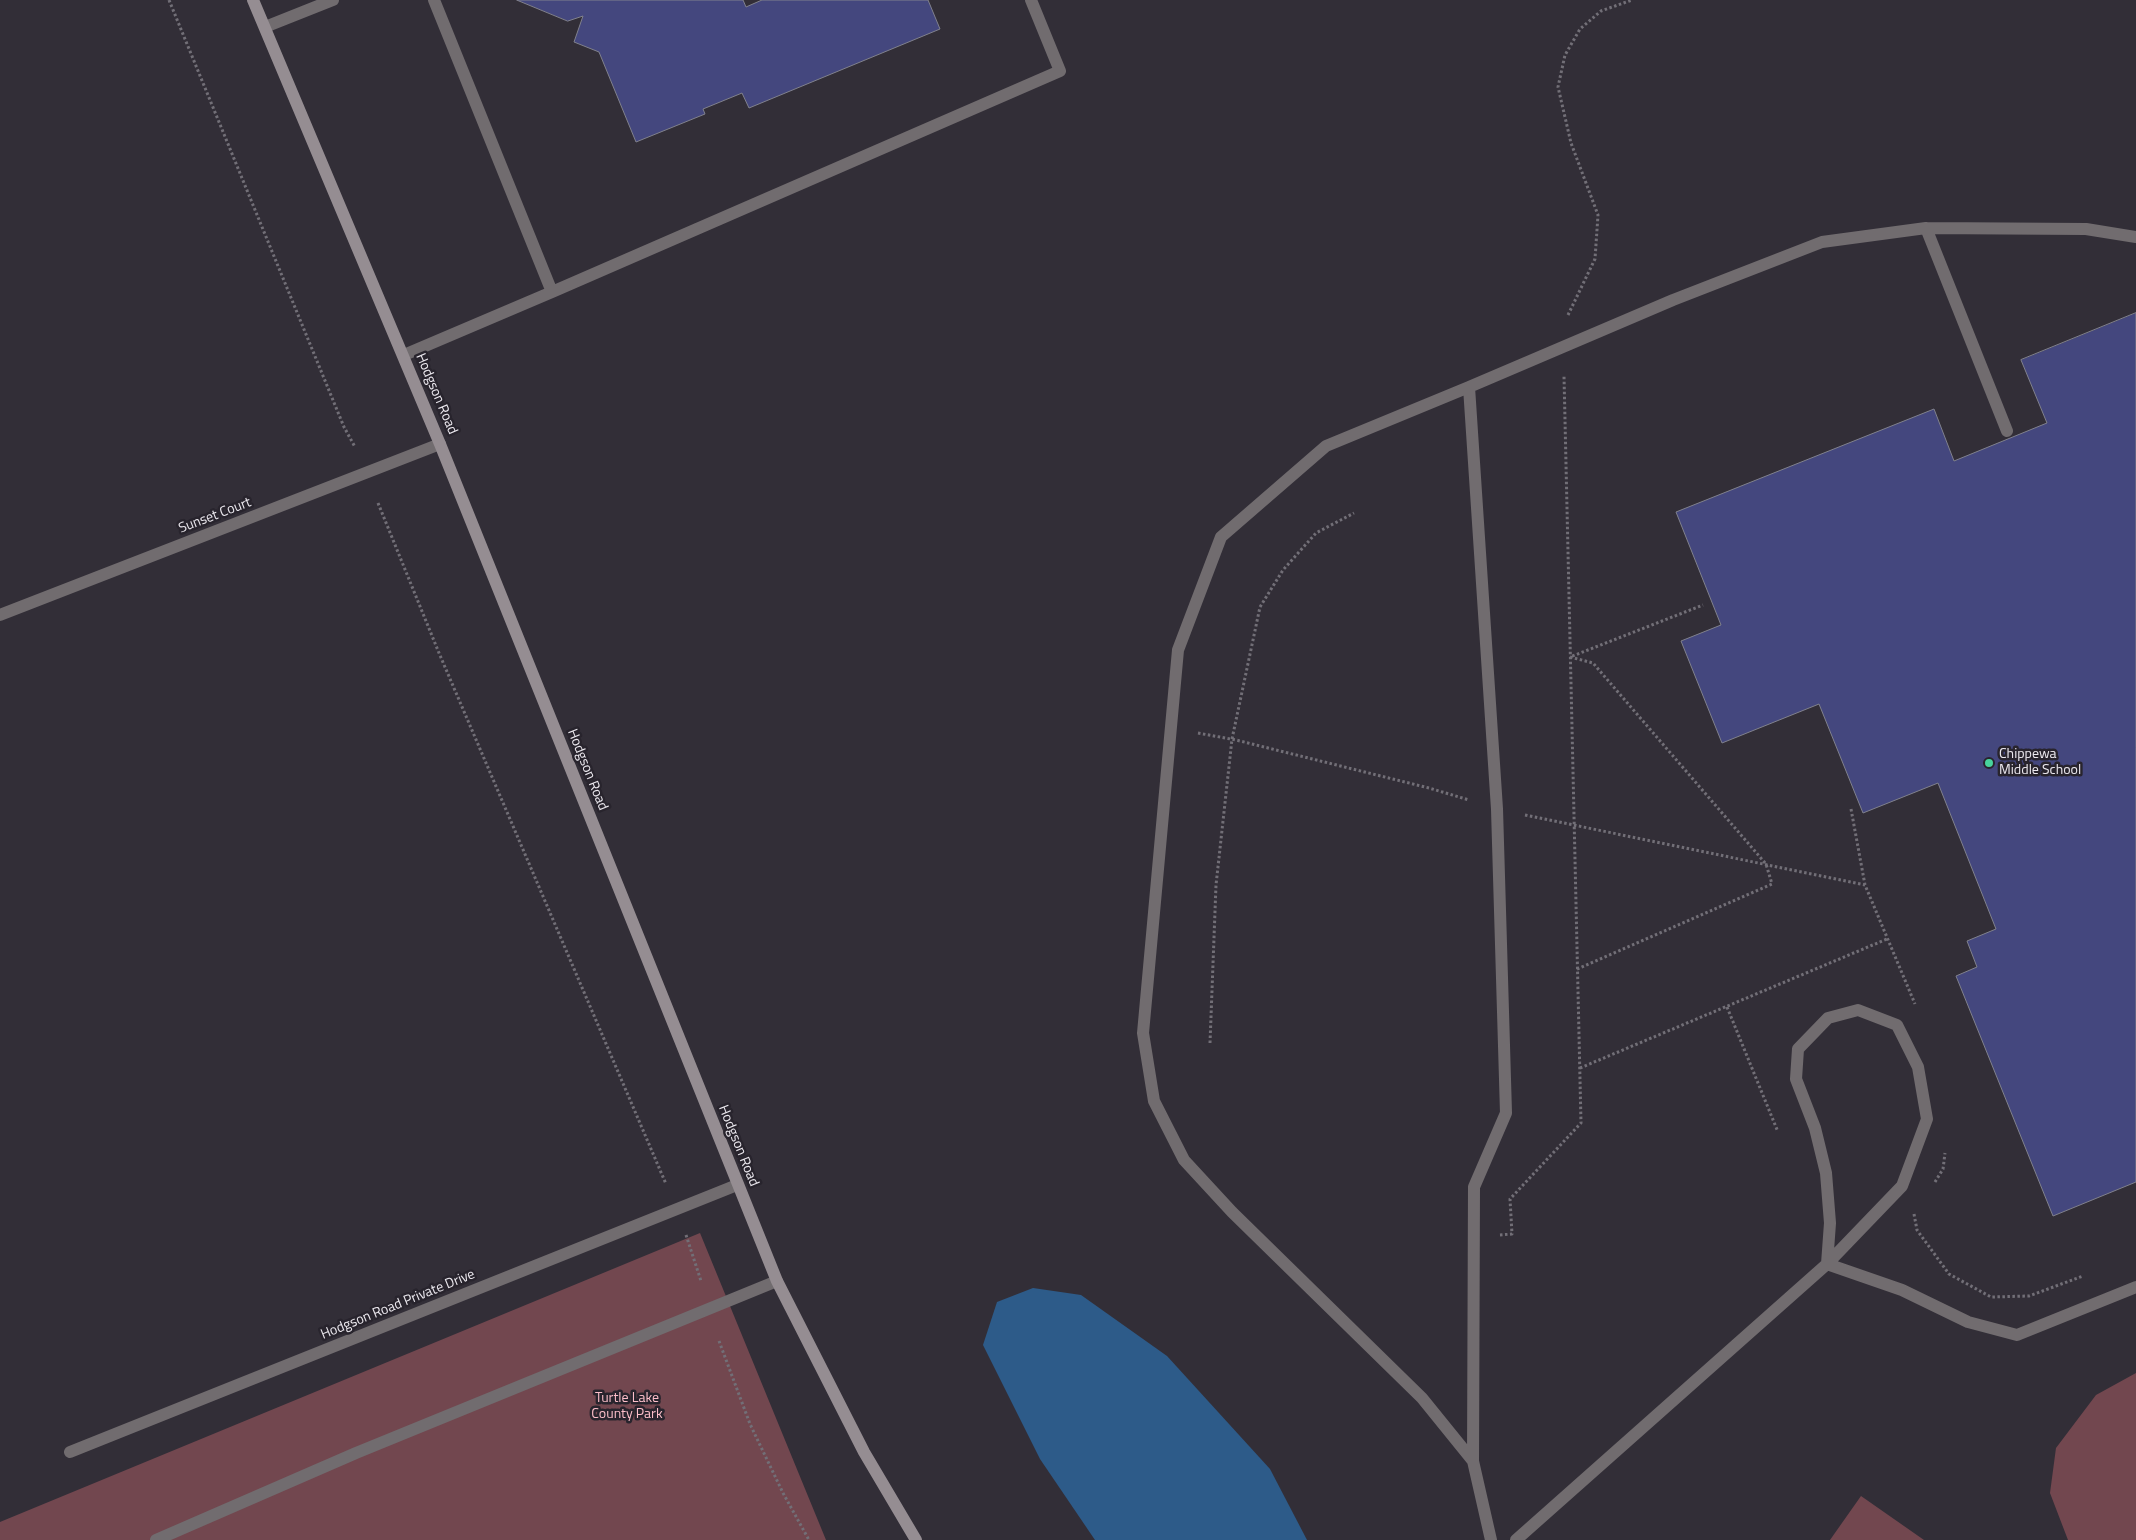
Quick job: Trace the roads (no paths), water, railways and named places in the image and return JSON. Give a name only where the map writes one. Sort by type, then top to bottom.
[{"type":"main road","name":"Hodgson Road","points":[[253,0],[404,355],[777,1281],[864,1452],[916,1540]]},
{"type":"street","points":[[265,27],[333,0]]},
{"type":"street","points":[[434,0],[552,292]]},
{"type":"street","points":[[404,355],[1060,71],[1031,0]]},
{"type":"street","points":[[1473,1461],[1422,1398],[1232,1212],[1184,1160],[1154,1101],[1142,1033],[1178,650],[1221,537],[1326,446],[1673,300],[1822,242],[1926,228],[2086,229],[2136,237]]},
{"type":"street","points":[[1926,228],[2008,431]]},
{"type":"street","points":[[1469,387],[1497,809],[1506,1113],[1474,1187],[1473,1461],[1490,1540]]},
{"type":"street","name":"Sunset Court","points":[[0,615],[440,444]]},
{"type":"street","points":[[1516,1540],[1827,1264],[1902,1186],[1926,1119],[1918,1067],[1897,1024],[1858,1010],[1828,1018],[1798,1049],[1796,1079],[1815,1128],[1826,1173],[1830,1223],[1827,1264]]},
{"type":"street","name":"Hodgson Road Private Drive","points":[[70,1452],[737,1185]]},
{"type":"street","points":[[1827,1264],[1902,1290],[1968,1322],[2017,1335],[2136,1287]]},
{"type":"street","points":[[156,1540],[365,1449],[777,1281]]},
{"type":"water","points":[[1033,1288],[1081,1295],[1167,1356],[1270,1469],[1307,1540],[1095,1540],[1040,1459],[983,1345],[997,1302]]},
{"type":"place","name":"Chippewa Middle School","points":[[1989,763]]},
{"type":"park label","name":"Turtle Lake County Park","points":[[627,1408]]}]
